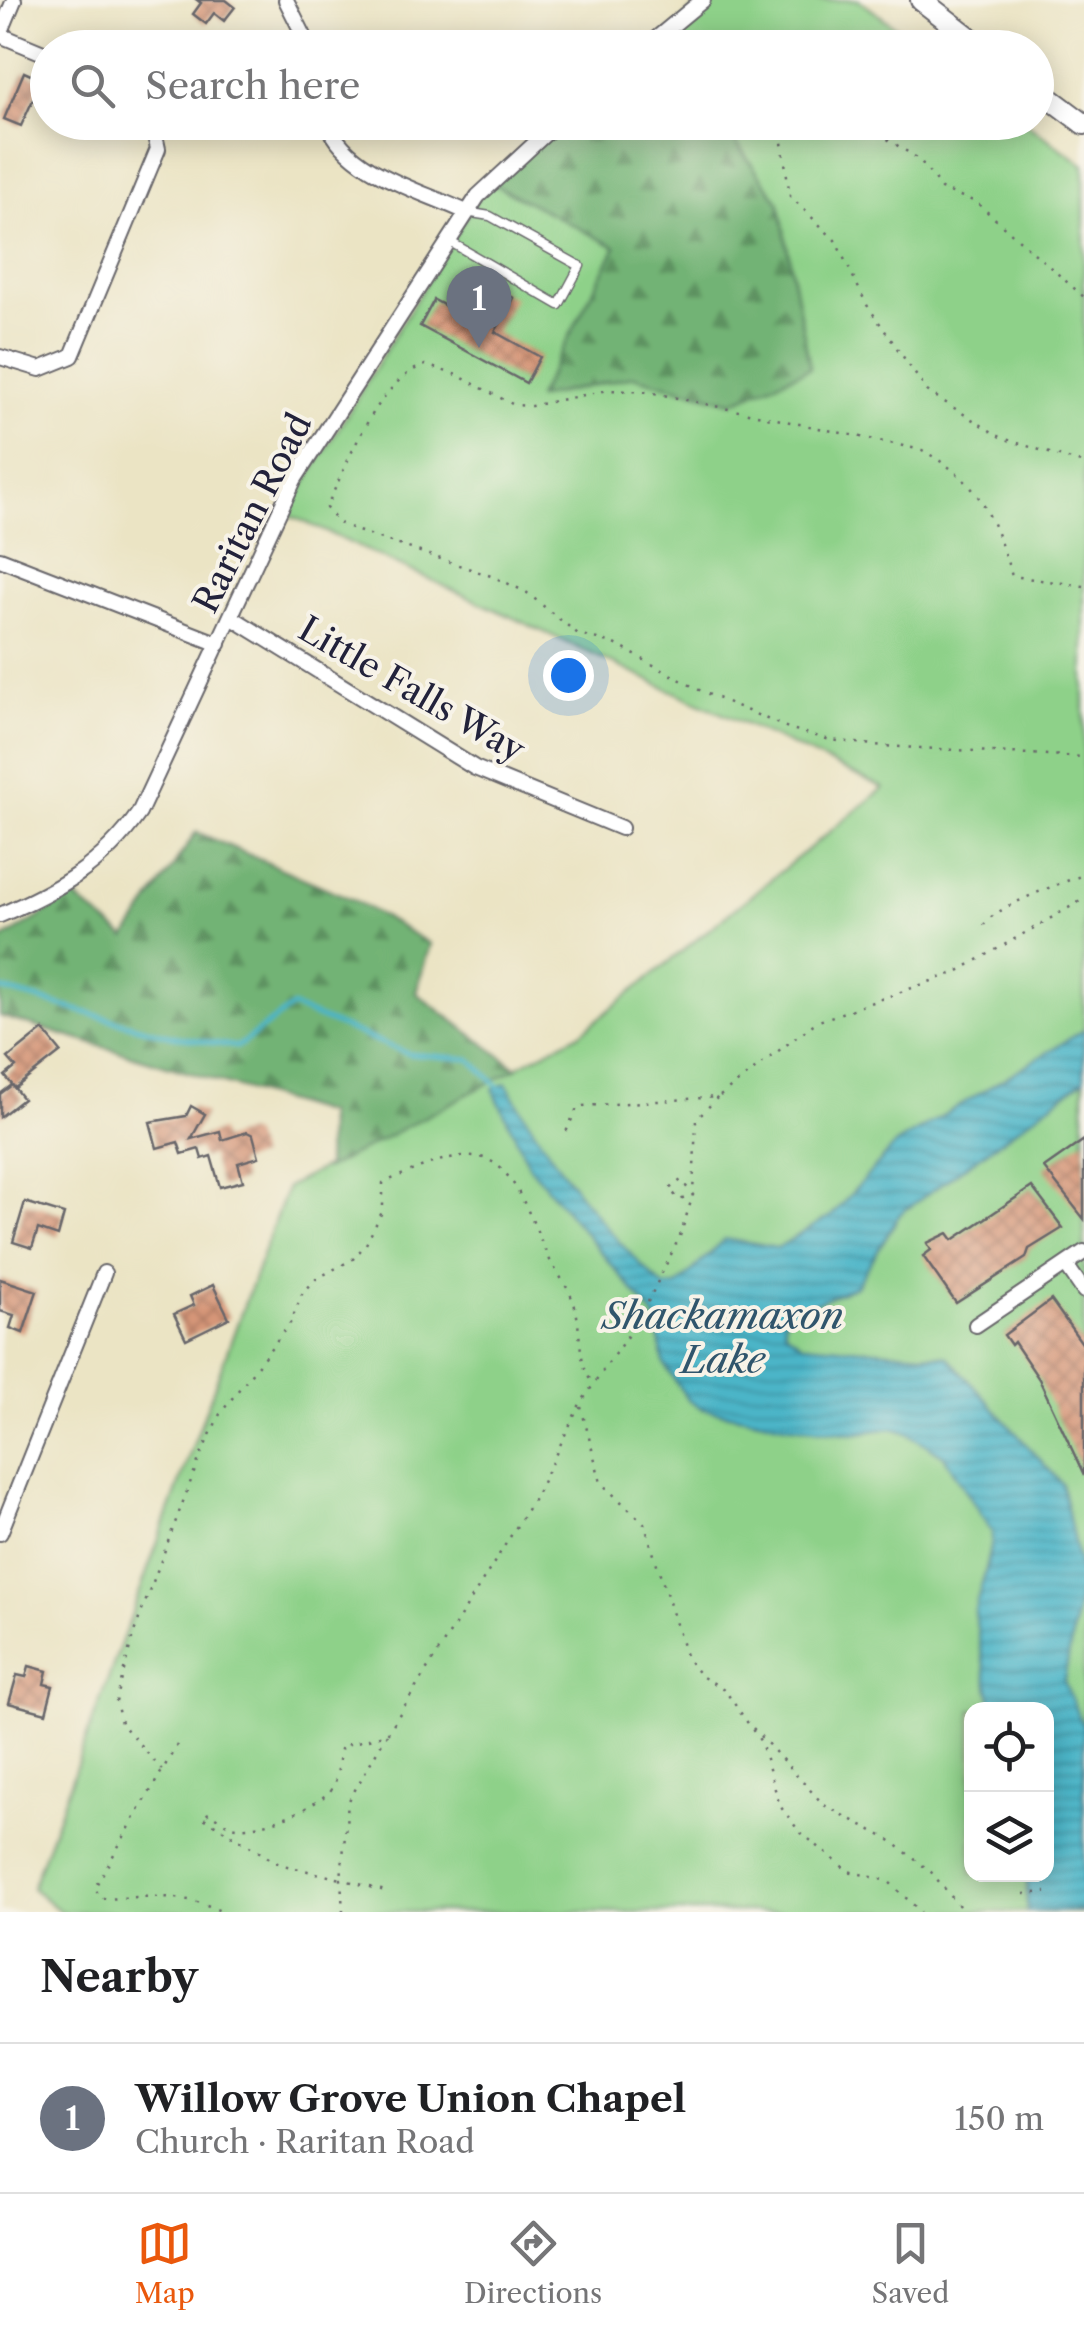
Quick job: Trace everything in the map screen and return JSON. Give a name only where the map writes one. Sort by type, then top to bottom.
[{"type":"main road","points":[[920,0],[959,30]]},
{"type":"main road","points":[[1054,102],[1084,124]]},
{"type":"street","points":[[14,0],[0,34],[30,47]]},
{"type":"street","points":[[286,0],[301,30]]},
{"type":"street","points":[[667,30],[703,0]]},
{"type":"street","points":[[0,357],[40,369],[72,356],[158,149],[156,140]]},
{"type":"street","points":[[335,140],[355,160],[466,212]]},
{"type":"street","name":"Raritan Road","points":[[0,915],[73,880],[130,826],[153,790],[294,480],[466,212],[540,140]]},
{"type":"street","points":[[0,559],[219,644]]},
{"type":"street","name":"Little Falls Way","points":[[232,617],[472,766],[621,828]]},
{"type":"street","points":[[976,1325],[1084,1252]]},
{"type":"street","points":[[1066,1265],[1084,1291]]},
{"type":"street","points":[[0,1533],[104,1273]]},
{"type":"lane","points":[[447,240],[560,305],[580,266],[490,216],[466,212]]},
{"type":"path","points":[[782,140],[790,196],[796,207],[835,240],[867,305],[927,392],[1002,438],[1084,464]]},
{"type":"path","points":[[889,140],[920,160],[940,189],[976,202],[1084,297]]},
{"type":"path","points":[[1084,586],[1012,576],[992,514],[980,496],[947,464],[922,450],[648,392],[608,390],[532,406],[514,405],[458,375],[425,365],[398,380],[384,398],[326,508],[339,523],[358,532],[494,577],[526,592],[578,634],[613,642],[703,692],[788,728],[830,740],[882,746],[1084,757]]},
{"type":"path","points":[[984,925],[1004,909],[1084,875]]},
{"type":"path","points":[[343,1912],[341,1879],[348,1802],[535,1497],[580,1404],[641,1316],[680,1236],[693,1194],[696,1120],[718,1098],[816,1022],[958,972],[1084,898]]},
{"type":"path","points":[[566,1132],[577,1108],[584,1106],[718,1098]]},
{"type":"path","points":[[162,1770],[120,1723],[116,1702],[133,1635],[201,1454],[220,1414],[291,1322],[302,1294],[316,1279],[353,1258],[366,1244],[383,1210],[383,1183],[452,1157],[471,1155],[510,1174],[575,1304],[584,1365],[594,1385]]},
{"type":"path","points":[[681,1180],[693,1194],[680,1200],[669,1190],[681,1180]]},
{"type":"path","points":[[580,1404],[601,1483],[644,1523],[687,1659],[702,1676],[724,1689],[761,1742],[780,1806],[799,1832],[848,1871],[888,1881],[921,1912]]},
{"type":"path","points":[[748,1722],[824,1805],[890,1840],[931,1872],[964,1912]]},
{"type":"path","points":[[385,1891],[279,1864],[202,1817],[209,1813],[235,1828],[263,1824],[313,1802],[329,1793],[336,1780],[342,1746],[388,1734]]},
{"type":"path","points":[[176,1746],[96,1878],[98,1896],[173,1898],[207,1904],[222,1912]]},
{"type":"path","points":[[1024,1894],[1046,1892]]},
{"type":"green space","points":[[704,0],[859,0],[900,30],[672,30]]},
{"type":"green space","points":[[537,140],[734,140],[779,202],[810,368],[732,402],[633,376],[537,398],[616,247],[487,181]]},
{"type":"green space","points":[[734,140],[1049,140],[1084,165],[1084,1912],[61,1912],[32,1888],[287,1187],[581,1033],[884,788],[287,514],[487,181],[616,247],[538,398],[633,376],[732,402],[779,202]]},
{"type":"green space","points":[[196,832],[354,900],[430,944],[416,993],[517,1068],[326,1169],[327,1114],[0,1016],[0,941],[73,896],[126,938]]},
{"type":"water","name":"Shackamaxon Lake","points":[[1084,1030],[1084,1080],[900,1214],[856,1286],[791,1313],[784,1322],[785,1331],[803,1344],[947,1356],[1062,1484],[1082,1580],[1064,1681],[1084,1729],[1084,1910],[1027,1912],[1027,1882],[1054,1882],[1054,1702],[992,1702],[975,1610],[992,1532],[944,1456],[906,1432],[892,1428],[852,1434],[785,1425],[703,1409],[688,1400],[664,1364],[655,1317],[530,1167],[493,1089],[506,1083],[539,1138],[597,1216],[664,1287],[677,1286],[725,1239],[777,1248],[832,1215],[896,1144]]},
{"type":"building","points":[[197,0],[226,0],[235,7],[224,21],[214,13],[206,24],[193,14],[201,3]]},
{"type":"building","points":[[24,72],[30,75],[30,106],[21,126],[4,119]]},
{"type":"building","points":[[482,282],[514,298],[495,332],[540,357],[526,383],[420,326],[434,300],[464,316]]},
{"type":"building","points":[[43,1030],[61,1052],[15,1088],[5,1076],[16,1067],[8,1058]]},
{"type":"building","points":[[12,1085],[23,1099],[0,1117],[0,1094]]},
{"type":"building","points":[[191,1106],[205,1114],[191,1139],[220,1131],[222,1140],[247,1132],[253,1135],[259,1157],[238,1163],[243,1181],[220,1187],[211,1156],[202,1159],[199,1149],[182,1154],[178,1142],[157,1148],[150,1122],[186,1116]]},
{"type":"building","points":[[1084,1140],[1084,1219],[1044,1168]]},
{"type":"building","points":[[1032,1187],[1063,1228],[1029,1249],[1026,1258],[956,1303],[923,1256],[931,1250],[927,1243],[948,1233],[953,1240]]},
{"type":"building","points":[[25,1202],[64,1214],[58,1236],[38,1229],[32,1248],[13,1242]]},
{"type":"building","points":[[0,1279],[37,1291],[23,1333],[10,1328],[14,1315],[0,1311]]},
{"type":"building","points":[[213,1285],[229,1318],[186,1339],[174,1314],[194,1305],[190,1296]]},
{"type":"building","points":[[1051,1300],[1084,1346],[1084,1475],[1039,1379],[1014,1342],[1011,1345],[1004,1335]]},
{"type":"building","points":[[29,1666],[47,1671],[44,1684],[53,1686],[46,1713],[9,1703],[17,1675],[26,1677]]},
{"type":"waterway","points":[[0,989],[172,1036],[237,1047],[292,1007],[409,1054],[470,1059],[498,1086]]},
{"type":"place","name":"Willow Grove Union Chapel","points":[[479,348]]}]
